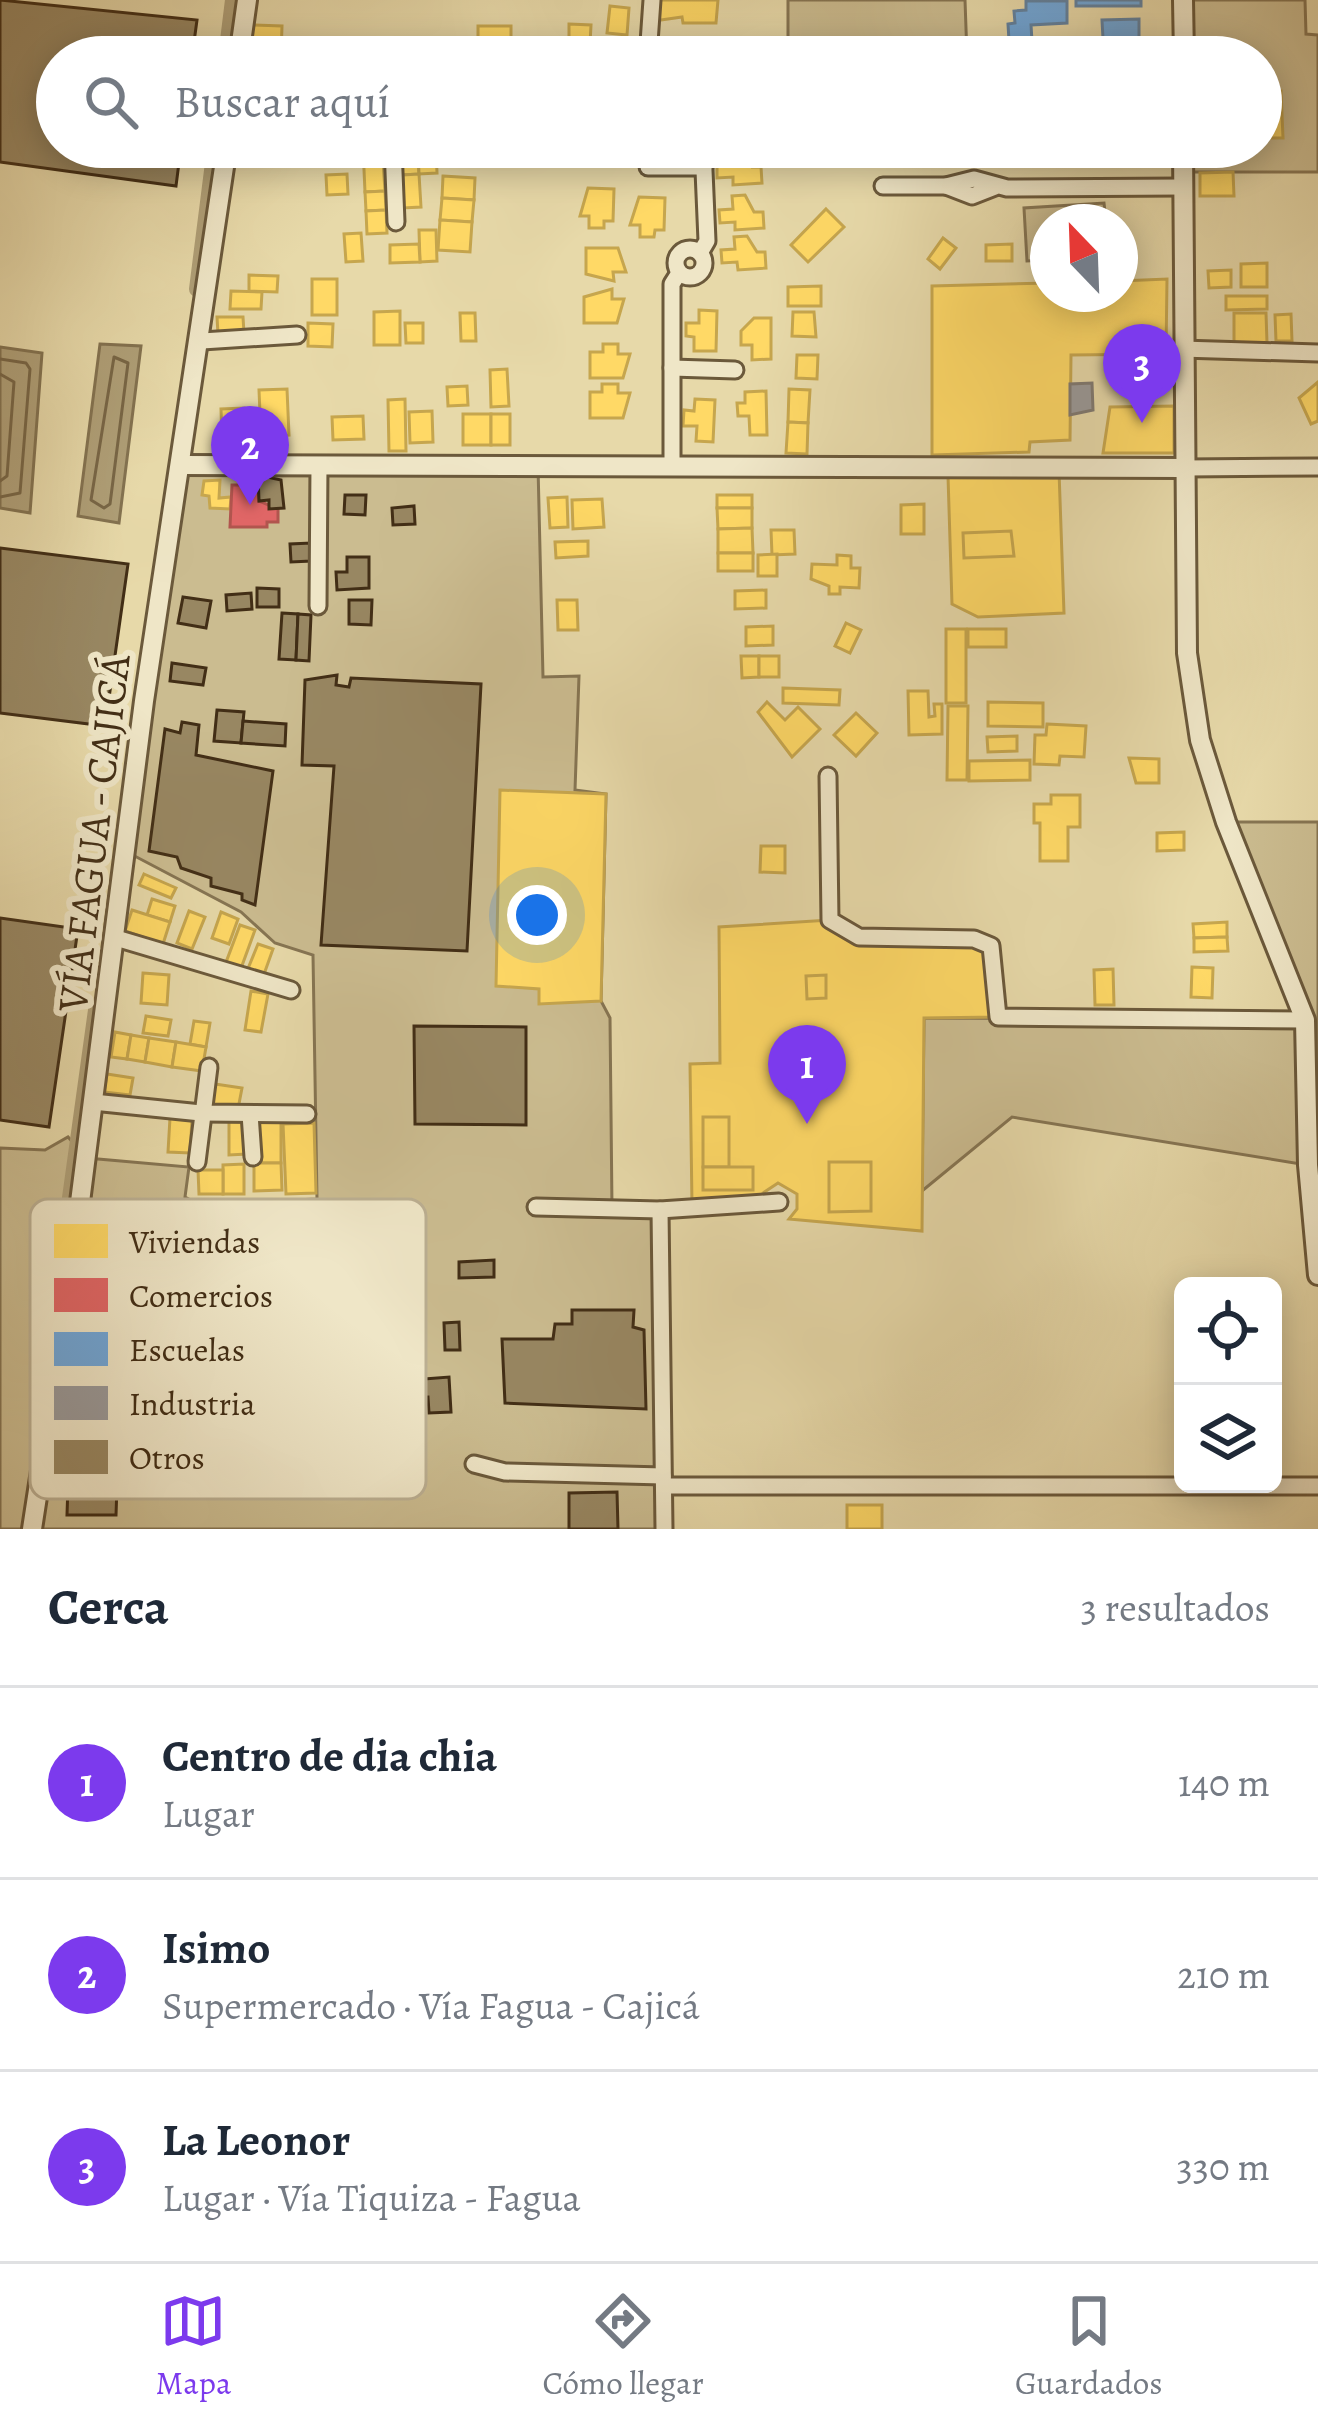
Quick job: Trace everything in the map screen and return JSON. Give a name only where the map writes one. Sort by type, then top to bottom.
[{"type":"street","points":[[242,36],[247,0]]},
{"type":"street","points":[[649,36],[652,0]]},
{"type":"street","points":[[1183,0],[1184,36]]},
{"type":"street","name":"VÍA FAGUA - CAJICÁ","points":[[80,1199],[145,701],[224,168]]},
{"type":"street","points":[[394,168],[396,222]]},
{"type":"street","points":[[672,466],[672,284],[682,251],[700,253],[707,241],[704,168]]},
{"type":"street","points":[[1182,168],[1186,631],[1200,740],[1226,822],[1305,1020],[1318,1275]]},
{"type":"street","points":[[883,186],[946,186],[974,178],[995,187],[1182,187]]},
{"type":"street","points":[[202,341],[297,335]]},
{"type":"street","points":[[1181,350],[1318,353]]},
{"type":"street","points":[[672,368],[735,370]]},
{"type":"street","points":[[182,465],[1318,467]]},
{"type":"street","points":[[318,606],[319,465]]},
{"type":"street","points":[[828,776],[830,920],[859,937],[974,939],[991,946],[998,1017],[1305,1020]]},
{"type":"street","points":[[116,938],[291,990]]},
{"type":"street","points":[[197,1162],[209,1067]]},
{"type":"street","points":[[93,1102],[201,1113],[307,1114]]},
{"type":"street","points":[[250,1114],[253,1157]]},
{"type":"street","points":[[536,1207],[660,1210],[779,1202]]},
{"type":"street","points":[[660,1210],[664,1529]]},
{"type":"street","points":[[474,1464],[506,1472],[663,1481],[1318,1486]]},
{"type":"street","name":"VÍA FAGUA - CAJICÁ","points":[[32,1529],[37,1499]]},
{"type":"shaded area","points":[[788,0],[965,0],[966,36],[788,36]]},
{"type":"shaded area","points":[[1182,0],[1305,0],[1306,34],[1318,35],[1318,172],[1182,172],[1182,168],[1282,168],[1282,36],[1182,36]]},
{"type":"shaded area","points":[[1024,208],[1030,208],[1030,261],[1027,261]]},
{"type":"shaded area","points":[[182,465],[538,466],[543,677],[579,676],[575,790],[606,794],[601,1001],[610,1018],[612,1208],[660,1210],[664,1529],[0,1529],[0,1148],[45,1150],[68,1137],[87,1158],[189,1167],[185,1197],[189,1199],[30,1199],[30,1499],[426,1499],[426,1199],[317,1199],[313,955],[275,943],[241,912],[127,852]]},
{"type":"shaded area","points":[[1226,822],[1318,822],[1318,1275],[1307,1165],[1012,1117],[922,1191],[924,1018],[1305,1020]]},
{"type":"water","points":[[100,344],[141,346],[119,523],[78,516]]},
{"type":"water","points":[[0,347],[42,353],[30,513],[0,508]]},
{"type":"building: Viviendas","points":[[655,0],[718,0],[716,23],[683,23],[682,17],[654,21]]},
{"type":"building: Viviendas","points":[[610,6],[629,8],[627,35],[607,33]]},
{"type":"building: Viviendas","points":[[569,24],[591,25],[590,36],[569,36]]},
{"type":"building: Viviendas","points":[[252,25],[282,26],[282,36],[252,36]]},
{"type":"building: Viviendas","points":[[478,26],[511,26],[511,36],[478,36]]},
{"type":"building: Viviendas","points":[[364,168],[383,168],[385,191],[365,192]]},
{"type":"building: Viviendas","points":[[402,168],[419,168],[419,174],[402,175]]},
{"type":"building: Viviendas","points":[[419,168],[437,168],[437,173],[419,174]]},
{"type":"building: Viviendas","points":[[717,168],[761,168],[762,183],[733,185],[733,177],[717,178]]},
{"type":"building: Viviendas","points":[[1233,172],[1234,196],[1200,196],[1200,173]]},
{"type":"building: Viviendas","points":[[347,174],[348,194],[327,195],[326,175]]},
{"type":"building: Viviendas","points":[[419,174],[421,207],[403,208],[402,175]]},
{"type":"building: Viviendas","points":[[443,176],[475,178],[474,200],[442,198]]},
{"type":"building: Viviendas","points":[[588,188],[614,189],[613,221],[604,221],[604,228],[589,228],[589,216],[580,216]]},
{"type":"building: Viviendas","points":[[385,191],[386,210],[366,211],[365,192]]},
{"type":"building: Viviendas","points":[[745,195],[754,212],[763,212],[764,228],[735,230],[735,222],[720,223],[719,210],[733,209],[732,196]]},
{"type":"building: Viviendas","points":[[639,197],[665,198],[664,230],[655,230],[654,237],[640,237],[640,225],[630,225]]},
{"type":"building: Viviendas","points":[[442,198],[474,200],[472,222],[440,220]]},
{"type":"building: Viviendas","points":[[826,209],[844,227],[808,262],[791,245]]},
{"type":"building: Viviendas","points":[[386,210],[387,233],[367,234],[366,211]]},
{"type":"building: Viviendas","points":[[440,220],[472,222],[470,252],[438,250]]},
{"type":"building: Viviendas","points":[[419,230],[436,230],[437,261],[420,262]]},
{"type":"building: Viviendas","points":[[361,233],[363,261],[346,262],[344,234]]},
{"type":"building: Viviendas","points":[[747,236],[757,252],[765,252],[766,268],[738,270],[737,262],[722,263],[721,250],[735,249],[734,237]]},
{"type":"building: Viviendas","points":[[943,238],[956,248],[940,269],[928,259]]},
{"type":"building: Viviendas","points":[[419,244],[420,262],[390,263],[390,245]]},
{"type":"building: Viviendas","points":[[1012,244],[1012,261],[986,261],[986,245]]},
{"type":"building: Viviendas","points":[[586,248],[618,248],[626,272],[613,272],[614,281],[586,274]]},
{"type":"building: Viviendas","points":[[1267,263],[1267,287],[1241,287],[1241,264]]},
{"type":"building: Viviendas","points":[[1231,270],[1231,287],[1209,288],[1208,271]]},
{"type":"building: Viviendas","points":[[249,275],[278,276],[277,292],[249,291]]},
{"type":"building: Viviendas","points":[[312,279],[337,279],[337,315],[312,315]]},
{"type":"building: Viviendas","points":[[1167,279],[1166,354],[1071,355],[1070,440],[1030,442],[1029,452],[932,455],[932,286],[1030,283],[1030,312],[1138,312],[1138,280]]},
{"type":"building: Viviendas","points":[[821,286],[821,306],[788,306],[788,287]]},
{"type":"building: Viviendas","points":[[612,289],[612,299],[624,299],[617,323],[584,323],[584,297]]},
{"type":"building: Viviendas","points":[[231,291],[262,292],[261,309],[230,309]]},
{"type":"building: Viviendas","points":[[1226,296],[1267,296],[1267,309],[1226,310]]},
{"type":"building: Viviendas","points":[[699,310],[717,311],[716,351],[694,351],[694,337],[686,336],[686,323],[699,323]]},
{"type":"building: Viviendas","points":[[400,311],[400,345],[374,345],[374,312]]},
{"type":"building: Viviendas","points":[[793,312],[814,312],[816,337],[792,336]]},
{"type":"building: Viviendas","points":[[460,313],[475,313],[476,341],[461,341]]},
{"type":"building: Viviendas","points":[[1234,313],[1266,313],[1267,343],[1234,344]]},
{"type":"building: Viviendas","points":[[1291,314],[1292,341],[1276,341],[1275,315]]},
{"type":"building: Viviendas","points":[[217,317],[243,317],[244,333],[218,334]]},
{"type":"building: Viviendas","points":[[754,318],[771,318],[771,359],[752,360],[752,345],[741,345],[741,331]]},
{"type":"building: Viviendas","points":[[308,323],[333,324],[332,347],[308,346]]},
{"type":"building: Viviendas","points":[[405,323],[423,323],[423,343],[406,343]]},
{"type":"building: Viviendas","points":[[603,344],[618,344],[618,354],[630,354],[623,378],[590,378],[590,352],[603,352]]},
{"type":"building: Viviendas","points":[[797,355],[818,355],[817,379],[796,378]]},
{"type":"building: Viviendas","points":[[507,369],[509,406],[491,407],[490,370]]},
{"type":"building: Viviendas","points":[[1318,382],[1318,421],[1311,424],[1299,398]]},
{"type":"building: Viviendas","points":[[602,384],[618,384],[618,393],[630,393],[623,418],[590,418],[590,392],[602,392]]},
{"type":"building: Viviendas","points":[[467,386],[468,405],[448,406],[447,387]]},
{"type":"building: Viviendas","points":[[287,389],[289,435],[261,437],[259,390]]},
{"type":"building: Viviendas","points":[[789,389],[810,390],[808,423],[788,422]]},
{"type":"building: Viviendas","points":[[766,391],[767,435],[750,435],[749,416],[738,416],[737,403],[745,403],[745,392]]},
{"type":"building: Viviendas","points":[[405,399],[406,451],[389,451],[388,400]]},
{"type":"building: Viviendas","points":[[695,399],[715,400],[713,442],[696,441],[697,426],[683,426],[684,410],[694,411]]},
{"type":"building: Viviendas","points":[[1174,406],[1174,453],[1103,453],[1110,407]]},
{"type":"building: Viviendas","points":[[244,408],[245,440],[222,441],[221,409]]},
{"type":"building: Viviendas","points":[[432,411],[433,442],[410,443],[409,412]]},
{"type":"building: Viviendas","points":[[463,414],[491,414],[491,445],[463,445]]},
{"type":"building: Viviendas","points":[[491,414],[510,414],[510,445],[491,445]]},
{"type":"building: Viviendas","points":[[363,416],[364,439],[333,440],[332,417]]},
{"type":"building: Viviendas","points":[[788,422],[808,423],[807,454],[786,453]]},
{"type":"building: Viviendas","points":[[1059,471],[1064,613],[978,617],[952,604],[948,476]]},
{"type":"building: Viviendas","points":[[220,480],[219,498],[231,497],[230,509],[210,508],[209,496],[202,495],[204,481]]},
{"type":"building: Viviendas","points":[[717,495],[752,495],[752,508],[717,508]]},
{"type":"building: Viviendas","points":[[567,497],[568,527],[550,528],[548,498]]},
{"type":"building: Viviendas","points":[[602,499],[604,527],[573,529],[572,500]]},
{"type":"building: Viviendas","points":[[924,504],[924,534],[901,534],[901,505]]},
{"type":"building: Viviendas","points":[[717,508],[752,508],[752,528],[718,529]]},
{"type":"building: Viviendas","points":[[752,528],[753,553],[718,553],[718,529]]},
{"type":"building: Viviendas","points":[[771,530],[794,530],[795,554],[772,555]]},
{"type":"building: Viviendas","points":[[1011,531],[1014,556],[964,558],[963,533]]},
{"type":"building: Viviendas","points":[[588,541],[588,556],[556,558],[555,542]]},
{"type":"building: Viviendas","points":[[718,553],[753,553],[753,571],[718,571]]},
{"type":"building: Viviendas","points":[[777,554],[777,576],[758,576],[758,555]]},
{"type":"building: Viviendas","points":[[837,555],[851,556],[851,568],[860,568],[859,588],[840,587],[840,594],[829,594],[829,586],[811,579],[812,564],[837,565]]},
{"type":"building: Viviendas","points":[[766,590],[766,608],[735,609],[735,591]]},
{"type":"building: Viviendas","points":[[557,600],[577,600],[578,630],[558,630]]},
{"type":"building: Viviendas","points":[[846,623],[861,630],[850,653],[835,646]]},
{"type":"building: Viviendas","points":[[773,626],[773,645],[746,646],[746,627]]},
{"type":"building: Viviendas","points":[[946,629],[966,629],[966,703],[946,703]]},
{"type":"building: Viviendas","points":[[968,629],[1006,629],[1006,647],[968,647]]},
{"type":"building: Viviendas","points":[[741,656],[759,656],[759,677],[742,678]]},
{"type":"building: Viviendas","points":[[759,656],[779,656],[779,677],[759,677]]},
{"type":"building: Viviendas","points":[[783,688],[840,690],[839,705],[783,703]]},
{"type":"building: Viviendas","points":[[908,691],[928,691],[929,717],[935,716],[934,704],[942,704],[942,734],[909,735]]},
{"type":"building: Viviendas","points":[[767,702],[785,720],[798,707],[820,729],[792,757],[758,712]]},
{"type":"building: Viviendas","points":[[988,702],[1043,703],[1043,727],[988,726]]},
{"type":"building: Viviendas","points":[[948,706],[968,706],[967,780],[947,780]]},
{"type":"building: Viviendas","points":[[856,713],[877,733],[856,756],[834,735]]},
{"type":"building: Viviendas","points":[[1047,724],[1086,726],[1084,757],[1060,756],[1059,765],[1034,764],[1035,735],[1046,735]]},
{"type":"building: Viviendas","points":[[1017,736],[1017,751],[988,752],[987,737]]},
{"type":"building: Viviendas","points":[[1129,758],[1159,759],[1159,783],[1136,783]]},
{"type":"building: Viviendas","points":[[1030,760],[1030,780],[969,781],[969,761]]},
{"type":"building: Viviendas","points":[[500,790],[606,794],[601,1001],[539,1004],[539,989],[496,986]]},
{"type":"building: Viviendas","points":[[1051,795],[1080,795],[1080,827],[1068,827],[1068,861],[1040,861],[1040,823],[1034,823],[1034,804],[1051,804]]},
{"type":"building: Viviendas","points":[[1184,832],[1184,850],[1157,851],[1157,833]]},
{"type":"building: Viviendas","points":[[761,846],[785,846],[785,873],[760,872]]},
{"type":"building: Viviendas","points":[[144,874],[176,888],[171,898],[139,885]]},
{"type":"building: Viviendas","points":[[152,899],[175,906],[170,922],[147,915]]},
{"type":"building: Viviendas","points":[[132,910],[170,922],[163,944],[125,931]]},
{"type":"building: Viviendas","points":[[189,911],[205,917],[192,949],[177,943]]},
{"type":"building: Viviendas","points":[[221,912],[238,919],[229,944],[212,938]]},
{"type":"building: Viviendas","points":[[830,920],[859,937],[991,946],[998,1017],[924,1018],[922,1231],[789,1219],[797,1209],[797,1194],[778,1183],[763,1193],[762,1205],[692,1205],[690,1064],[720,1063],[719,927]]},
{"type":"building: Viviendas","points":[[1227,922],[1227,937],[1194,938],[1193,924]]},
{"type":"building: Viviendas","points":[[240,925],[255,930],[240,971],[225,965]]},
{"type":"building: Viviendas","points":[[1227,937],[1228,951],[1194,952],[1194,938]]},
{"type":"building: Viviendas","points":[[258,944],[273,949],[263,977],[247,971]]},
{"type":"building: Viviendas","points":[[1192,967],[1213,968],[1212,998],[1191,997]]},
{"type":"building: Viviendas","points":[[1113,969],[1114,1005],[1095,1005],[1094,970]]},
{"type":"building: Viviendas","points":[[143,973],[169,975],[167,1005],[141,1003]]},
{"type":"building: Viviendas","points":[[826,975],[826,998],[807,999],[806,976]]},
{"type":"building: Viviendas","points":[[251,991],[268,994],[261,1032],[245,1030]]},
{"type":"building: Viviendas","points":[[146,1016],[171,1020],[168,1036],[143,1033]]},
{"type":"building: Viviendas","points":[[194,1021],[210,1023],[206,1047],[190,1044]]},
{"type":"building: Viviendas","points":[[115,1032],[131,1035],[127,1059],[111,1057]]},
{"type":"building: Viviendas","points":[[131,1035],[149,1038],[145,1062],[127,1059]]},
{"type":"building: Viviendas","points":[[149,1038],[176,1042],[172,1067],[145,1062]]},
{"type":"building: Viviendas","points":[[176,1042],[206,1047],[202,1071],[172,1067]]},
{"type":"building: Viviendas","points":[[107,1074],[133,1078],[130,1095],[104,1092]]},
{"type":"building: Viviendas","points":[[215,1084],[242,1088],[238,1109],[211,1104]]},
{"type":"building: Viviendas","points":[[703,1117],[729,1117],[729,1167],[703,1167]]},
{"type":"building: Viviendas","points":[[170,1118],[192,1119],[190,1153],[168,1152]]},
{"type":"building: Viviendas","points":[[246,1120],[247,1154],[229,1155],[229,1121]]},
{"type":"building: Viviendas","points":[[259,1122],[281,1122],[281,1163],[259,1163]]},
{"type":"building: Viviendas","points":[[314,1123],[316,1193],[286,1194],[283,1124]]},
{"type":"building: Viviendas","points":[[829,1162],[871,1162],[871,1211],[829,1212]]},
{"type":"building: Viviendas","points":[[254,1163],[281,1163],[282,1190],[254,1191]]},
{"type":"building: Viviendas","points":[[244,1164],[244,1194],[223,1194],[223,1165]]},
{"type":"building: Viviendas","points":[[703,1167],[753,1167],[753,1190],[703,1190]]},
{"type":"building: Viviendas","points":[[198,1170],[223,1170],[223,1194],[199,1194]]},
{"type":"building: Viviendas","points":[[847,1505],[882,1505],[882,1529],[847,1529]]},
{"type":"building: Comercios","points":[[232,485],[258,485],[259,501],[278,509],[278,522],[267,522],[267,527],[230,527]]},
{"type":"building: Escuelas","points":[[1076,0],[1141,0],[1141,6],[1076,6]]},
{"type":"building: Escuelas","points":[[1026,1],[1067,1],[1067,23],[1031,25],[1032,36],[1009,36],[1014,11],[1026,10]]},
{"type":"building: Escuelas","points":[[1139,19],[1139,36],[1103,36],[1102,20]]},
{"type":"building: Industria","points":[[1092,383],[1093,410],[1070,415],[1070,384]]},
{"type":"building: Otros","points":[[0,0],[197,20],[195,36],[36,36],[36,167],[0,162]]},
{"type":"building: Otros","points":[[44,168],[178,168],[176,186]]},
{"type":"building: Otros","points":[[258,475],[281,480],[284,508],[269,509],[269,500],[259,501]]},
{"type":"building: Otros","points":[[345,495],[366,495],[365,515],[344,514]]},
{"type":"building: Otros","points":[[414,506],[415,524],[393,525],[392,508]]},
{"type":"building: Otros","points":[[311,543],[311,561],[291,562],[290,544]]},
{"type":"building: Otros","points":[[0,548],[128,564],[105,726],[0,713]]},
{"type":"building: Otros","points":[[347,557],[369,557],[369,588],[337,590],[336,572],[347,572]]},
{"type":"building: Otros","points":[[257,588],[279,589],[279,607],[257,607]]},
{"type":"building: Otros","points":[[251,593],[252,609],[227,611],[226,595]]},
{"type":"building: Otros","points":[[183,597],[211,601],[206,628],[178,623]]},
{"type":"building: Otros","points":[[349,600],[372,600],[371,625],[349,624]]},
{"type":"building: Otros","points":[[282,613],[298,614],[296,660],[279,659]]},
{"type":"building: Otros","points":[[298,614],[311,615],[309,661],[296,660]]},
{"type":"building: Otros","points":[[172,663],[206,668],[203,685],[170,681]]},
{"type":"building: Otros","points":[[337,675],[336,685],[349,687],[351,678],[481,684],[467,951],[321,945],[334,766],[302,765],[305,680]]},
{"type":"building: Otros","points":[[217,710],[244,712],[241,743],[214,741]]},
{"type":"building: Otros","points":[[243,721],[286,724],[285,746],[241,743]]},
{"type":"building: Otros","points":[[182,722],[199,725],[196,755],[273,771],[255,905],[242,900],[242,894],[211,886],[211,878],[181,868],[177,857],[149,851],[165,729],[180,733]]},
{"type":"building: Otros","points":[[0,918],[78,929],[49,1127],[0,1120]]},
{"type":"building: Otros","points":[[414,1026],[526,1027],[526,1125],[415,1124]]},
{"type":"building: Otros","points":[[494,1260],[494,1277],[459,1278],[459,1262]]},
{"type":"building: Otros","points":[[572,1310],[634,1310],[633,1327],[644,1330],[646,1409],[505,1403],[502,1339],[553,1339],[555,1324],[572,1324]]},
{"type":"building: Otros","points":[[459,1322],[460,1350],[445,1350],[444,1323]]},
{"type":"building: Otros","points":[[449,1377],[451,1412],[429,1413],[426,1379]]},
{"type":"building: Otros","points":[[617,1492],[618,1529],[569,1529],[569,1493]]},
{"type":"building: Otros","points":[[68,1499],[117,1499],[116,1515],[67,1515]]},
{"type":"waterway","points":[[229,36],[233,0]]},
{"type":"waterway","points":[[197,289],[212,168]]},
{"type":"waterway","points":[[70,1199],[96,1010]]},
{"type":"place","name":"La Leonor","points":[[1142,423]]},
{"type":"place","name":"Isimo","points":[[250,505]]},
{"type":"place","name":"Centro de dia chia","points":[[807,1124]]}]
